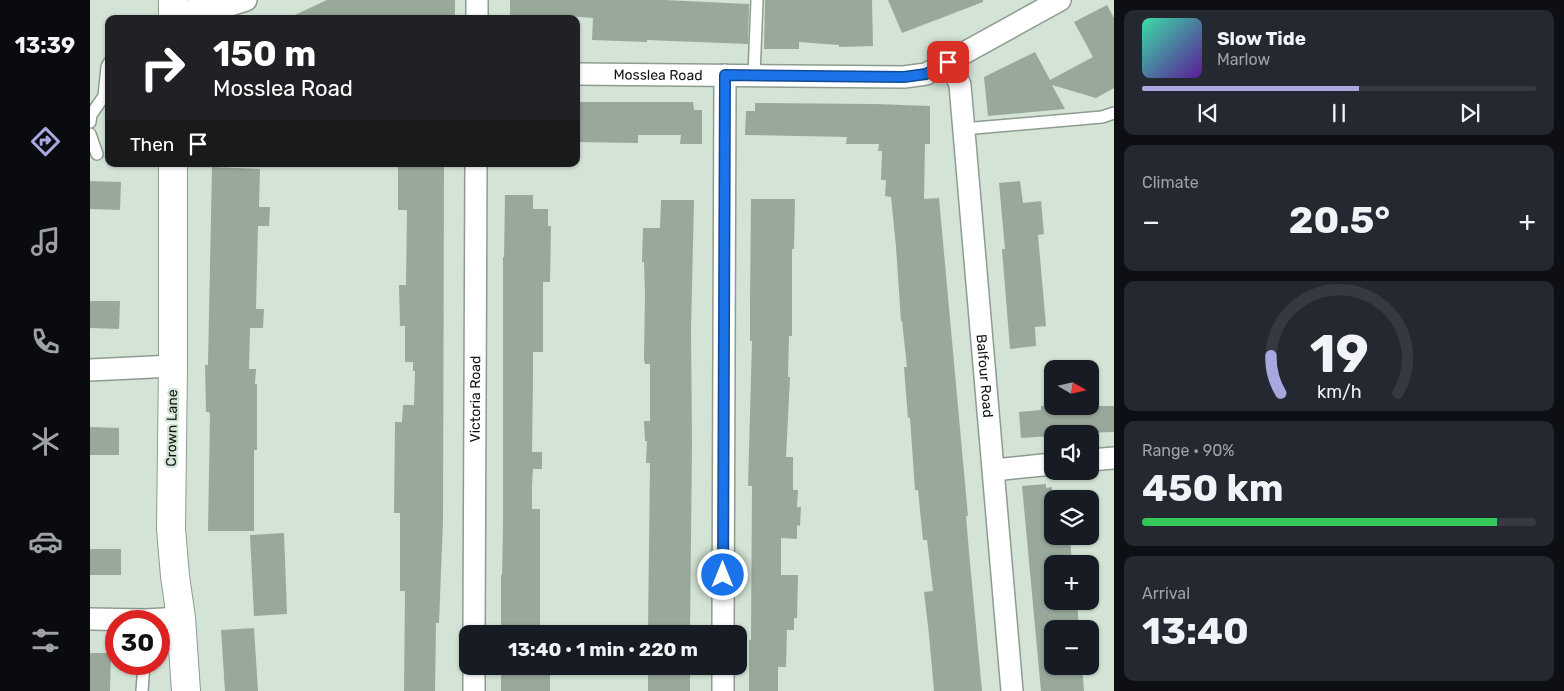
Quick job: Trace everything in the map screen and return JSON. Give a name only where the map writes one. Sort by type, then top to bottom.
[{"type":"street","points":[[173,10],[222,8],[246,0]]},
{"type":"street","points":[[477,0],[477,15]]},
{"type":"street","name":"Mosslea Road","points":[[580,74],[904,77],[926,74],[1051,2]]},
{"type":"street","name":"Balfour Road","points":[[948,62],[960,85],[1012,691]]},
{"type":"street","points":[[723,625],[725,75]]},
{"type":"street","name":"Crown Lane","points":[[173,167],[172,545],[181,618],[186,691]]},
{"type":"street","name":"Victoria Road","points":[[474,625],[476,167]]},
{"type":"street","points":[[90,370],[173,366]]},
{"type":"street","points":[[1099,459],[1114,458]]},
{"type":"street","points":[[994,470],[1044,465]]},
{"type":"street","points":[[170,619],[181,618]]},
{"type":"street","points":[[90,619],[105,620]]},
{"type":"street","points":[[474,675],[474,691]]},
{"type":"street","points":[[722,691],[723,675]]},
{"type":"lane","points":[[754,75],[757,0]]},
{"type":"lane","points":[[90,122],[91,114],[104,96],[105,86]]},
{"type":"lane","points":[[963,129],[1102,117],[1114,112]]},
{"type":"lane","points":[[90,134],[98,154]]},
{"type":"lane","points":[[142,691],[143,675]]},
{"type":"building","points":[[327,0],[455,0],[455,15],[295,15]]},
{"type":"building","points":[[510,0],[664,0],[749,4],[748,44],[592,40],[593,18],[580,17],[580,15],[510,15]]},
{"type":"building","points":[[765,0],[872,0],[873,46],[839,47],[839,45],[799,42],[799,49],[764,49]]},
{"type":"building","points":[[888,0],[983,0],[983,2],[902,33]]},
{"type":"building","points":[[1107,5],[1114,18],[1114,88],[1096,98],[1052,85],[1065,109],[988,116],[984,77],[1035,52],[1050,80],[1093,57],[1074,22]]},
{"type":"building","points":[[580,102],[693,102],[694,110],[702,110],[702,144],[680,144],[681,135],[638,135],[638,143],[580,142]]},
{"type":"building","points":[[755,103],[930,106],[930,144],[925,144],[924,199],[939,198],[982,691],[934,691],[924,592],[933,591],[927,540],[923,540],[918,490],[915,490],[904,367],[907,367],[901,321],[896,247],[891,197],[885,196],[886,180],[881,180],[882,151],[878,151],[879,144],[846,144],[847,137],[745,135],[746,111],[755,111]]},
{"type":"building","points":[[212,167],[260,169],[259,207],[270,207],[269,226],[258,226],[256,309],[264,309],[263,328],[250,328],[249,369],[256,369],[255,384],[257,384],[257,450],[254,450],[254,531],[208,531],[210,415],[209,412],[206,412],[205,365],[208,365]]},
{"type":"building","points":[[398,167],[444,167],[443,521],[439,623],[436,623],[435,691],[404,691],[405,591],[400,591],[400,513],[394,513],[395,422],[402,422],[403,405],[414,405],[415,371],[413,371],[413,362],[405,362],[405,326],[400,326],[399,285],[406,285],[407,210],[398,210]]},
{"type":"building","points":[[90,181],[121,182],[120,210],[90,209]]},
{"type":"building","points":[[1020,181],[1023,203],[1041,201],[1044,234],[1038,235],[1046,326],[1035,327],[1036,346],[1010,349],[1002,249],[1005,249],[999,183]]},
{"type":"building","points":[[505,195],[533,195],[533,209],[548,209],[548,226],[551,226],[550,282],[543,282],[543,352],[533,352],[532,452],[542,452],[542,469],[533,469],[532,486],[532,509],[540,509],[540,625],[501,625]]},
{"type":"building","points":[[751,199],[795,199],[794,249],[792,249],[792,336],[789,336],[788,377],[790,377],[786,457],[793,457],[793,490],[798,490],[797,507],[801,507],[800,526],[797,525],[797,539],[781,538],[781,575],[798,575],[797,618],[794,618],[794,630],[787,630],[786,667],[778,667],[778,691],[749,691],[752,486],[748,486],[752,341],[750,341]]},
{"type":"building","points":[[661,200],[694,200],[691,330],[690,625],[648,625],[650,463],[646,463],[647,441],[645,441],[644,421],[650,421],[650,364],[645,364],[644,359],[645,293],[644,262],[642,262],[643,228],[660,228]]},
{"type":"building","points":[[90,301],[120,301],[119,329],[90,328]]},
{"type":"building","points":[[1041,406],[1044,406],[1044,415],[1099,415],[1099,406],[1114,406],[1114,432],[1099,432],[1099,425],[1044,425],[1044,437],[1021,438],[1019,412],[1041,410]]},
{"type":"building","points":[[90,427],[119,428],[119,455],[90,455]]},
{"type":"building","points":[[1046,484],[1046,488],[1052,487],[1052,490],[1044,490],[1044,545],[1071,545],[1071,555],[1044,555],[1044,610],[1078,610],[1078,620],[1044,620],[1044,675],[1083,675],[1084,691],[1041,691],[1022,486]]},
{"type":"building","points":[[284,533],[287,614],[254,616],[250,535]]},
{"type":"building","points":[[90,549],[121,549],[121,575],[90,575]]},
{"type":"building","points":[[254,628],[258,691],[225,691],[221,630]]},
{"type":"building","points":[[90,653],[105,653],[105,675],[110,675],[110,691],[90,691]]},
{"type":"building","points":[[501,675],[550,675],[550,691],[501,691]]},
{"type":"building","points":[[648,675],[690,675],[690,691],[648,691]]},
{"type":"route","points":[[723,575],[725,75],[904,77],[926,74],[948,62]]}]
